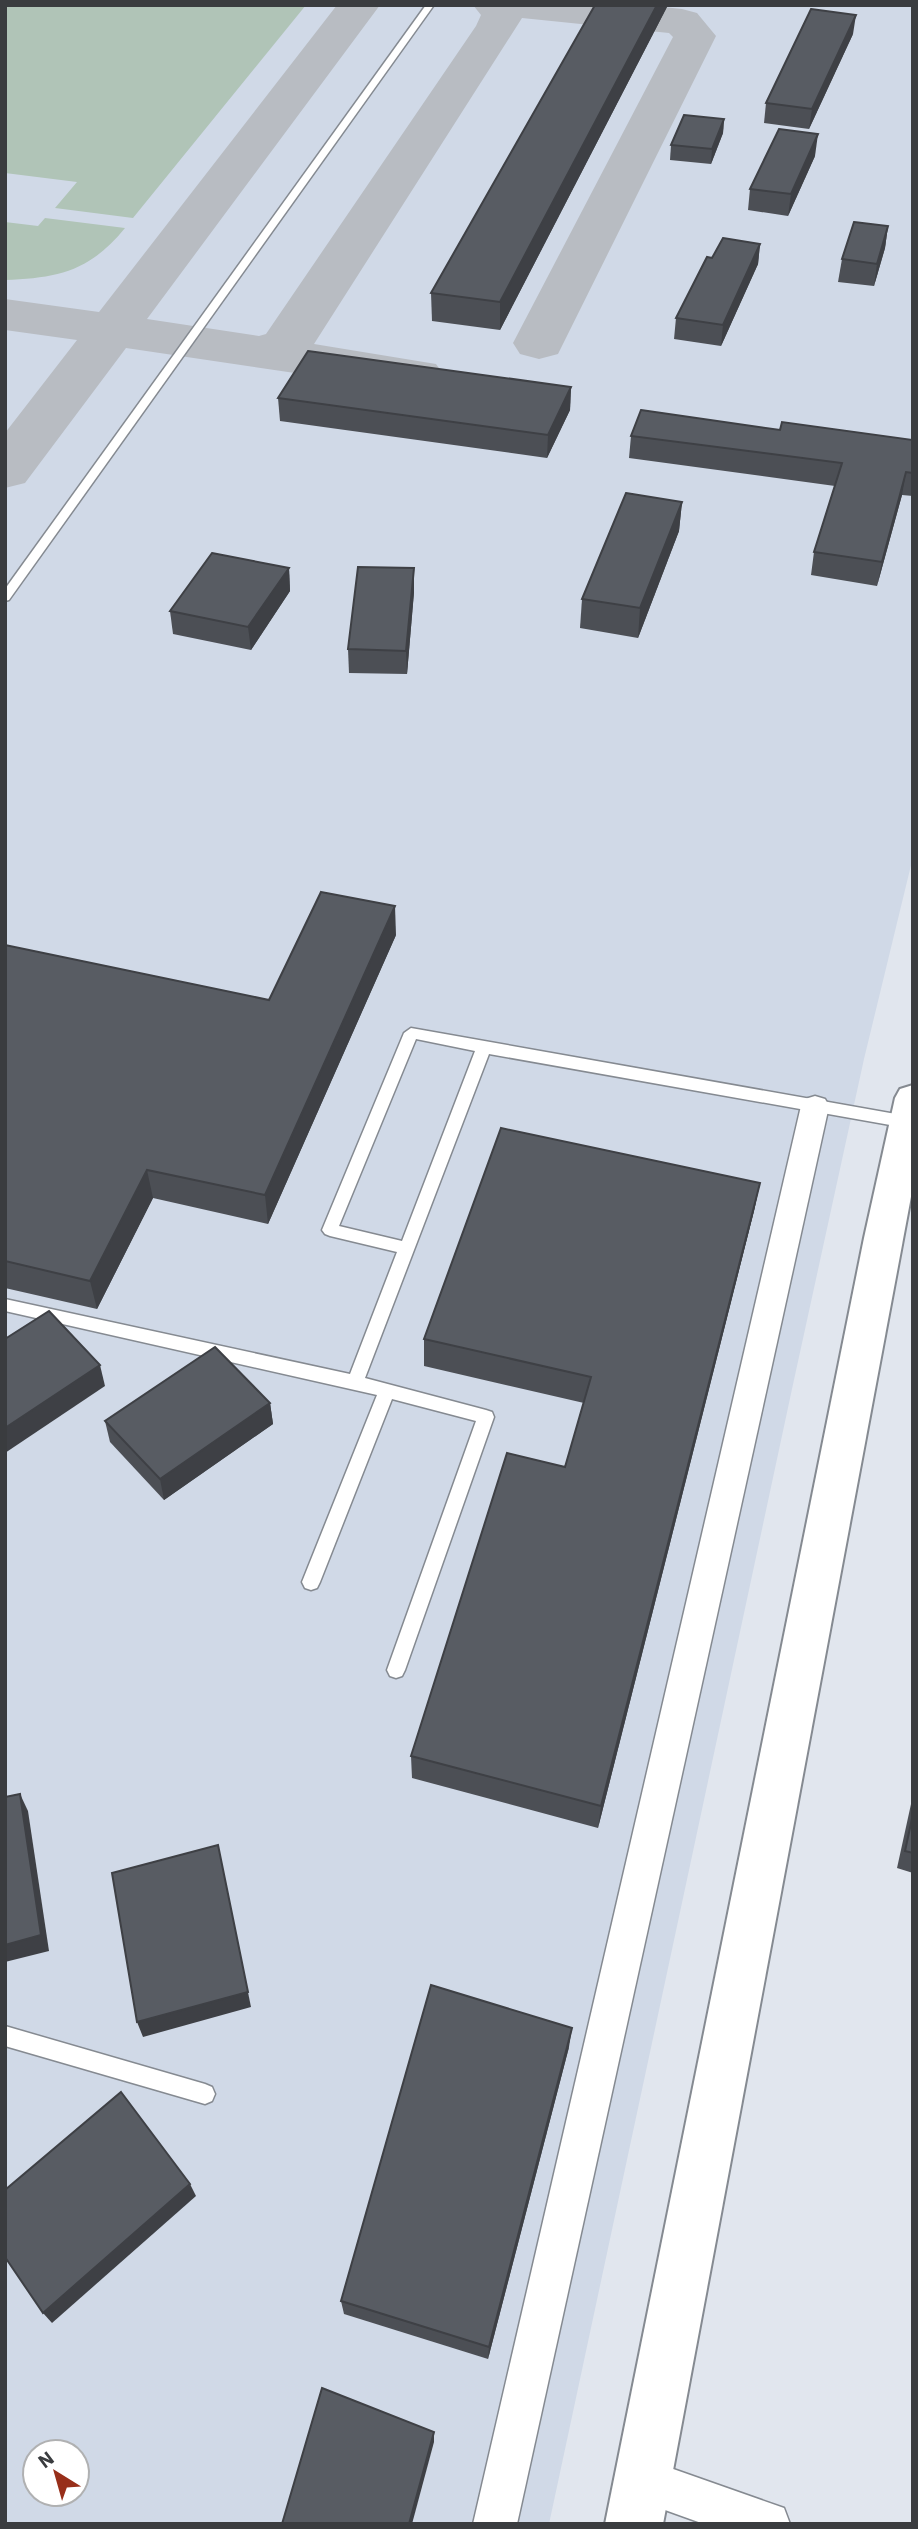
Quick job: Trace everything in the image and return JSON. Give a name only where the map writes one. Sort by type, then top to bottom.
[{"type":"street","points":[[495,2524],[816,1106]]},
{"type":"street","points":[[768,2524],[638,2502],[911,1114]]},
{"type":"lane","points":[[5,598],[430,5]]},
{"type":"lane","points":[[405,1248],[330,1230],[411,1033],[816,1106],[911,1114]]},
{"type":"lane","points":[[355,1382],[484,1048]]},
{"type":"lane","points":[[5,1305],[355,1382],[486,1417],[396,1670]]},
{"type":"lane","points":[[311,1582],[387,1391]]},
{"type":"lane","points":[[5,2036],[205,2094]]},
{"type":"shaded area","points":[[5,5],[913,5],[913,857],[864,1059],[549,2524],[5,2524]]},
{"type":"green space","points":[[5,5],[306,5],[133,218],[55,208],[77,182],[5,173]]},
{"type":"green space","points":[[45,218],[125,228],[86,263],[57,274],[5,280],[5,222],[38,226]]},
{"type":"building","points":[[595,5],[657,5],[500,302],[431,293]]},
{"type":"building","points":[[811,9],[856,15],[812,109],[766,103]]},
{"type":"building","points":[[684,115],[724,119],[712,149],[671,145]]},
{"type":"building","points":[[779,129],[818,134],[791,194],[750,189]]},
{"type":"building","points":[[854,222],[888,226],[877,264],[842,259]]},
{"type":"building","points":[[723,238],[760,244],[723,325],[676,318],[707,257],[712,258]]},
{"type":"building","points":[[308,351],[571,387],[548,435],[278,398]]},
{"type":"building","points":[[641,410],[780,430],[782,422],[913,440],[913,473],[906,472],[882,562],[814,552],[842,463],[631,436]]},
{"type":"building","points":[[626,493],[682,502],[640,608],[582,599]]},
{"type":"building","points":[[212,553],[289,568],[248,627],[170,611]]},
{"type":"building","points":[[358,567],[414,568],[406,651],[348,649]]},
{"type":"building","points":[[321,892],[395,906],[265,1195],[147,1170],[90,1281],[5,1261],[5,945],[269,1000]]},
{"type":"building","points":[[501,1128],[760,1183],[601,1806],[411,1756],[507,1453],[565,1467],[591,1377],[424,1339]]},
{"type":"building","points":[[49,1311],[100,1365],[5,1428],[5,1339]]},
{"type":"building","points":[[215,1347],[270,1403],[160,1479],[105,1421]]},
{"type":"building","points":[[20,1794],[41,1935],[5,1945],[5,1797]]},
{"type":"building","points":[[913,1814],[913,1853],[905,1851]]},
{"type":"building","points":[[218,1845],[248,1992],[137,2022],[112,1873]]},
{"type":"building","points":[[431,1985],[572,2028],[489,2347],[341,2301]]},
{"type":"building","points":[[121,2092],[190,2184],[43,2313],[5,2257],[5,2190]]},
{"type":"building","points":[[322,2388],[434,2432],[409,2524],[282,2524]]},
{"type":"taxiway","points":[[112,330],[359,5]]},
{"type":"taxiway","points":[[260,352],[285,345],[292,338],[497,26],[503,13],[494,5]]},
{"type":"taxiway","points":[[521,5],[682,22],[695,36],[539,343]]},
{"type":"taxiway","points":[[5,314],[112,330]]},
{"type":"taxiway","points":[[5,471],[112,330]]},
{"type":"taxiway","points":[[112,330],[260,352]]},
{"type":"taxiway","points":[[260,352],[417,375]]}]
